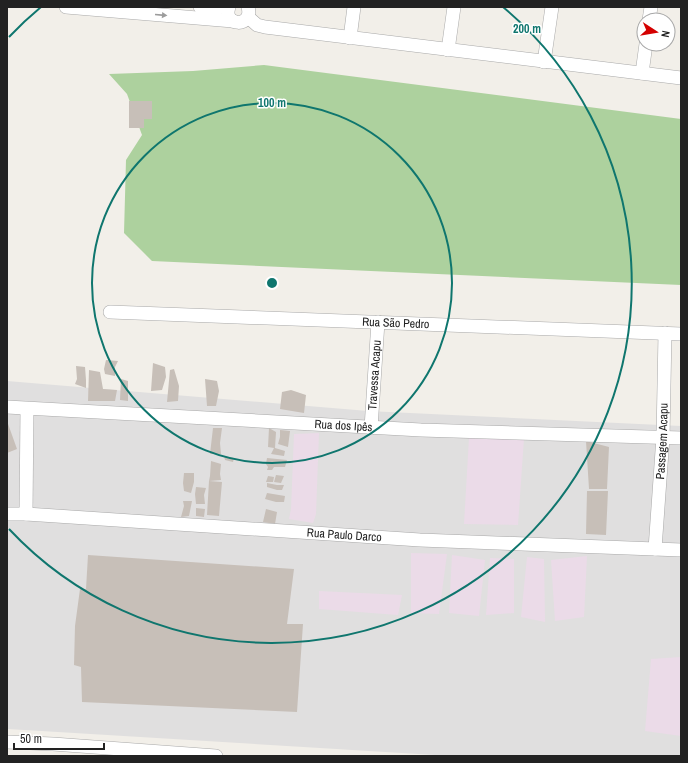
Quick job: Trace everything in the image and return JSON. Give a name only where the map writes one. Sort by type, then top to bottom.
[{"type":"street","points":[[66,7],[233,21],[237,23],[245,20],[249,10]]},
{"type":"street","points":[[200,7],[224,7]]},
{"type":"street","points":[[229,7],[228,15],[233,21]]},
{"type":"street","points":[[350,38],[354,7]]},
{"type":"street","points":[[448,50],[454,7]]},
{"type":"street","points":[[544,62],[552,7]]},
{"type":"street","points":[[249,10],[257,25],[265,27],[681,78]]},
{"type":"street","points":[[642,73],[645,52]]},
{"type":"street","name":"Rua São Pedro","points":[[110,312],[681,334]]},
{"type":"street","name":"Travessa Acapu","points":[[371,428],[378,322]]},
{"type":"street","name":"Passagem Acapu","points":[[655,549],[663,437],[665,333]]},
{"type":"street","name":"Rua dos Ipês","points":[[7,407],[371,428],[681,438]]},
{"type":"street","points":[[26,514],[27,409]]},
{"type":"street","name":"Rua Paulo Darco","points":[[7,514],[420,540],[681,550]]},
{"type":"street","points":[[7,742],[216,756]]},
{"type":"shaded area","points":[[7,381],[368,411],[681,426],[681,756],[451,756],[8,729]]},
{"type":"shaded area","points":[[319,433],[316,514],[313,523],[289,519],[291,509],[294,434]]},
{"type":"shaded area","points":[[469,438],[524,438],[518,525],[464,524]]},
{"type":"shaded area","points":[[411,553],[447,554],[439,614],[411,613]]},
{"type":"shaded area","points":[[452,555],[485,560],[479,616],[449,613]]},
{"type":"shaded area","points":[[587,556],[584,617],[555,621],[551,560]]},
{"type":"shaded area","points":[[527,557],[544,559],[545,622],[521,617]]},
{"type":"shaded area","points":[[490,558],[514,559],[514,613],[486,615]]},
{"type":"shaded area","points":[[319,591],[402,595],[398,615],[319,609]]},
{"type":"shaded area","points":[[681,657],[681,736],[645,731],[651,659]]},
{"type":"green space","points":[[264,65],[681,119],[681,285],[152,261],[124,233],[126,160],[142,135],[127,94],[109,74],[193,71]]},
{"type":"building","points":[[129,101],[152,101],[152,119],[144,119],[144,128],[129,128]]},
{"type":"building","points":[[106,360],[118,361],[115,367],[115,376],[105,374],[104,369]]},
{"type":"building","points":[[153,363],[165,367],[166,377],[162,390],[151,391]]},
{"type":"building","points":[[76,366],[85,367],[86,388],[75,384],[77,379]]},
{"type":"building","points":[[174,369],[179,386],[178,401],[167,402],[170,370]]},
{"type":"building","points":[[89,370],[100,372],[103,389],[117,390],[115,401],[88,401]]},
{"type":"building","points":[[121,379],[128,381],[128,401],[120,400]]},
{"type":"building","points":[[205,379],[217,381],[219,391],[216,406],[207,406]]},
{"type":"building","points":[[291,390],[306,395],[304,413],[280,409],[282,392]]},
{"type":"building","points":[[7,421],[17,449],[7,453]]},
{"type":"building","points":[[213,428],[222,428],[220,443],[221,454],[210,454]]},
{"type":"building","points":[[269,428],[276,432],[275,448],[285,451],[284,456],[271,454],[274,448],[268,447]]},
{"type":"building","points":[[280,430],[290,431],[288,447],[278,444]]},
{"type":"building","points":[[586,441],[609,447],[607,489],[589,489]]},
{"type":"building","points":[[224,456],[234,458],[233,462],[225,460]]},
{"type":"building","points":[[267,458],[287,460],[285,467],[274,467],[272,470],[267,470]]},
{"type":"building","points":[[211,461],[221,464],[221,480],[209,481]]},
{"type":"building","points":[[184,473],[194,473],[194,482],[191,493],[184,491]]},
{"type":"building","points":[[276,475],[284,476],[281,483],[274,482]]},
{"type":"building","points":[[268,476],[274,477],[273,482],[266,482]]},
{"type":"building","points":[[209,481],[222,482],[219,516],[207,515]]},
{"type":"building","points":[[267,483],[284,485],[282,490],[277,490],[267,487]]},
{"type":"building","points":[[196,487],[206,488],[204,495],[205,504],[196,504]]},
{"type":"building","points":[[587,491],[608,491],[606,535],[586,534]]},
{"type":"building","points":[[267,493],[285,496],[284,502],[276,502],[265,499]]},
{"type":"building","points":[[183,501],[192,501],[189,516],[181,517],[184,506]]},
{"type":"building","points":[[196,508],[205,509],[204,517],[196,516]]},
{"type":"building","points":[[266,509],[277,512],[275,524],[263,522]]},
{"type":"building","points":[[88,555],[294,569],[287,624],[303,624],[297,712],[82,702],[81,667],[74,665],[75,626],[80,589],[86,589]]}]
